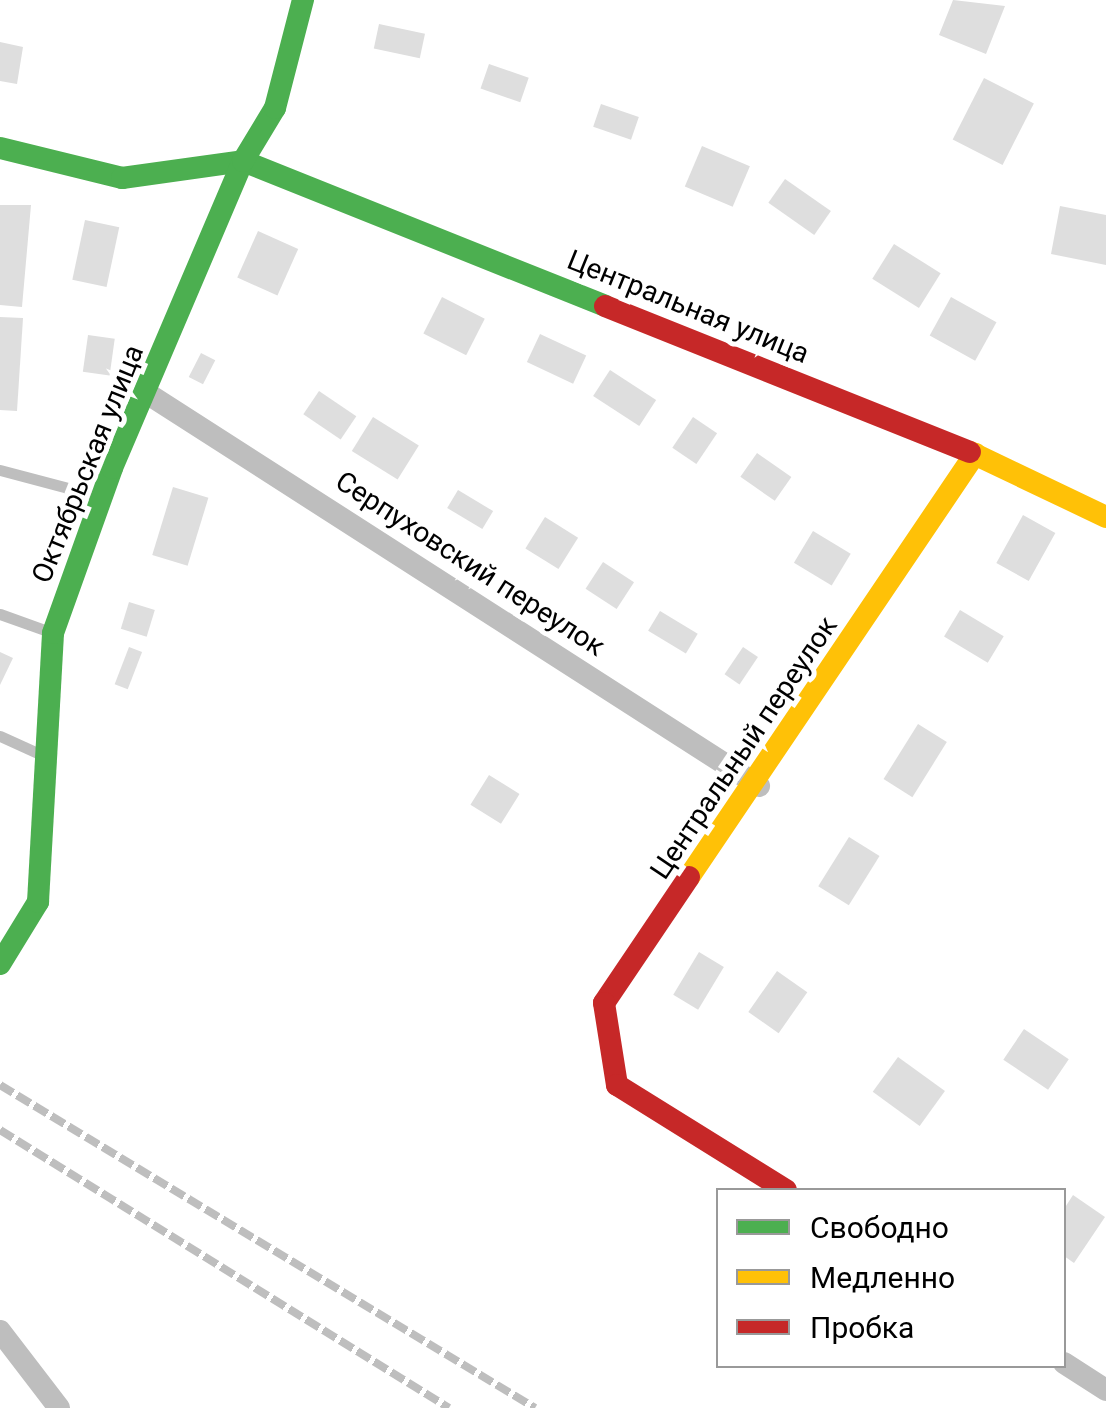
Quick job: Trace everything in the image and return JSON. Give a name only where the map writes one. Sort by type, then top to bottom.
[{"type":"street","name":"Октябрьская улица","points":[[0,964],[38,902],[52,634],[102,497],[243,161],[275,108],[303,0]]},
{"type":"street","points":[[0,148],[122,178],[243,161]]},
{"type":"street","name":"Центральная улица","points":[[243,161],[975,454],[1106,518]]},
{"type":"street","name":"Серпуховский переулок","points":[[148,394],[759,786]]},
{"type":"street","name":"Центральный переулок","points":[[783,1188],[617,1085],[604,1003],[759,786],[975,454]]},
{"type":"street","points":[[0,1331],[59,1408]]},
{"type":"street","points":[[1066,1364],[1106,1390]]},
{"type":"lane","points":[[0,470],[102,497]]},
{"type":"lane","points":[[0,614],[52,634]]},
{"type":"lane","points":[[0,736],[46,757]]},
{"type":"building","points":[[953,0],[1005,6],[986,54],[939,35]]},
{"type":"building","points":[[379,24],[425,34],[420,58],[374,48]]},
{"type":"building","points":[[0,42],[23,47],[17,84],[0,81]]},
{"type":"building","points":[[489,64],[529,78],[520,102],[481,89]]},
{"type":"building","points":[[984,78],[1034,103],[1003,165],[953,139]]},
{"type":"building","points":[[601,104],[639,117],[631,140],[593,127]]},
{"type":"building","points":[[702,146],[750,166],[733,207],[685,187]]},
{"type":"building","points":[[785,179],[831,211],[814,235],[768,203]]},
{"type":"building","points":[[0,205],[31,205],[22,307],[0,305]]},
{"type":"building","points":[[1060,206],[1106,215],[1106,265],[1051,254]]},
{"type":"building","points":[[85,220],[119,227],[107,287],[72,280]]},
{"type":"building","points":[[258,231],[298,249],[277,295],[237,278]]},
{"type":"building","points":[[894,244],[941,273],[919,308],[872,279]]},
{"type":"building","points":[[442,297],[485,319],[466,355],[423,334]]},
{"type":"building","points":[[951,297],[996,322],[975,361],[930,335]]},
{"type":"building","points":[[0,317],[23,318],[17,411],[0,410]]},
{"type":"building","points":[[540,334],[586,356],[573,384],[527,362]]},
{"type":"building","points":[[88,335],[115,339],[110,375],[83,372]]},
{"type":"building","points":[[201,353],[215,360],[203,384],[189,377]]},
{"type":"building","points":[[610,370],[656,400],[639,426],[593,396]]},
{"type":"building","points":[[319,391],[356,416],[341,439],[303,414]]},
{"type":"building","points":[[373,417],[419,446],[398,480],[352,451]]},
{"type":"building","points":[[693,417],[717,433],[696,464],[672,448]]},
{"type":"building","points":[[757,453],[791,477],[775,501],[740,477]]},
{"type":"building","points":[[173,487],[208,498],[188,566],[152,555]]},
{"type":"building","points":[[458,490],[493,511],[482,529],[447,508]]},
{"type":"building","points":[[1023,515],[1055,533],[1029,581],[996,563]]},
{"type":"building","points":[[545,517],[578,538],[558,569],[525,548]]},
{"type":"building","points":[[813,531],[851,554],[832,585],[794,563]]},
{"type":"building","points":[[603,562],[634,582],[617,609],[586,589]]},
{"type":"building","points":[[129,602],[155,610],[147,637],[121,629]]},
{"type":"building","points":[[960,610],[1004,636],[988,663],[944,637]]},
{"type":"building","points":[[660,611],[698,634],[686,653],[648,631]]},
{"type":"building","points":[[129,647],[142,652],[128,689],[115,684]]},
{"type":"building","points":[[743,647],[758,657],[739,684],[725,674]]},
{"type":"building","points":[[0,652],[13,658],[0,685]]},
{"type":"building","points":[[918,724],[947,742],[912,797],[884,779]]},
{"type":"building","points":[[489,775],[520,794],[501,824],[470,805]]},
{"type":"building","points":[[849,837],[880,856],[849,905],[818,886]]},
{"type":"building","points":[[699,952],[724,967],[698,1010],[673,995]]},
{"type":"building","points":[[777,971],[807,992],[779,1033],[748,1012]]},
{"type":"building","points":[[1024,1029],[1069,1059],[1048,1090],[1003,1060]]},
{"type":"building","points":[[898,1057],[945,1091],[920,1126],[873,1092]]},
{"type":"building","points":[[1073,1195],[1105,1217],[1074,1263],[1066,1257],[1066,1206]]},
{"type":"railway","points":[[0,1085],[535,1408]]},
{"type":"railway","points":[[0,1130],[449,1408]]},
{"type":"traffic: fast","points":[[0,964],[38,902],[53,633],[112,468],[243,161],[275,108],[303,0]]},
{"type":"traffic: fast","points":[[0,148],[122,178],[243,161],[605,306]]},
{"type":"traffic: slow","points":[[970,452],[1106,517]]},
{"type":"traffic: slow","points":[[689,877],[975,454]]},
{"type":"traffic: jam","points":[[605,306],[970,452]]},
{"type":"traffic: jam","points":[[689,877],[604,1003],[617,1085],[783,1188]]}]
